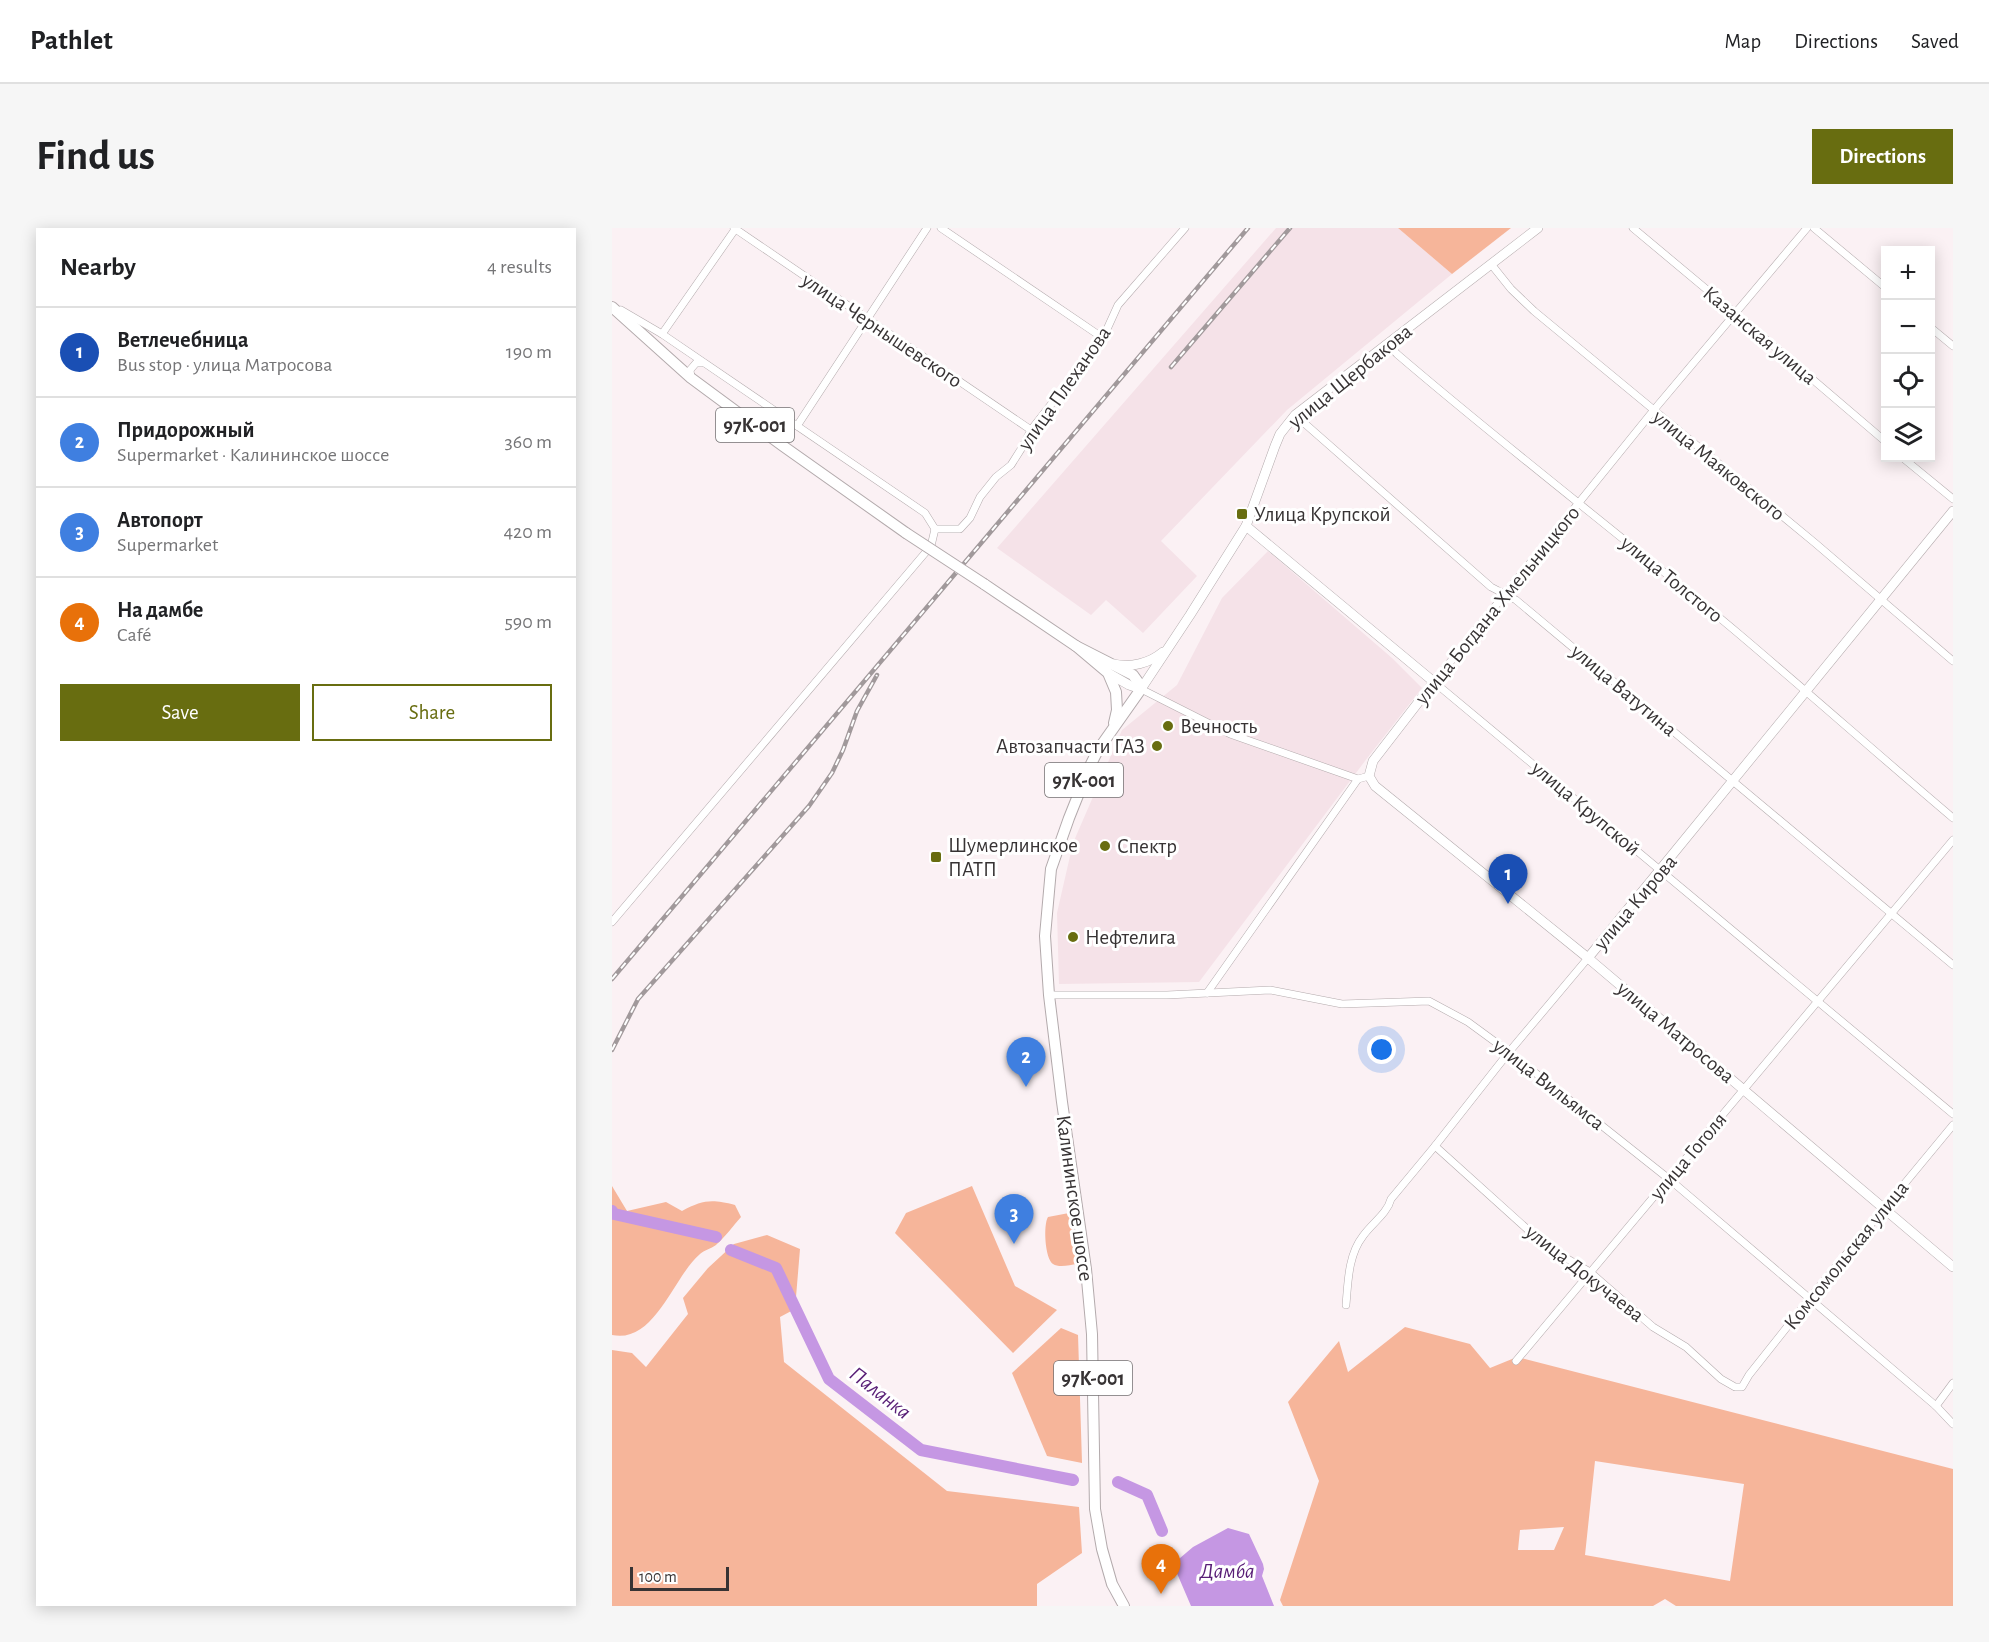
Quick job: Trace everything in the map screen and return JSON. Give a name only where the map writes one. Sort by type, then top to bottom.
[{"type":"main road","name":"97К-001","points":[[612,306],[691,378],[783,446],[906,533],[1110,668],[1133,675],[1141,689]]},
{"type":"main road","name":"97К-001","points":[[1110,668],[1117,701],[1110,731]]},
{"type":"main road","name":"Калининское шоссе","points":[[1124,1606],[1112,1584],[1102,1549],[1095,1509],[1092,1334],[1049,995],[1045,936],[1051,869],[1064,832],[1089,768],[1110,731],[1141,689]]},
{"type":"street","points":[[662,334],[735,228]]},
{"type":"street","name":"улица Чернышевского","points":[[735,228],[1031,430]]},
{"type":"street","points":[[797,426],[927,228]]},
{"type":"street","points":[[941,228],[1103,338]]},
{"type":"street","name":"улица Плеханова","points":[[935,529],[960,529],[970,518],[980,497],[996,477],[1011,465],[1031,430],[1103,338],[1118,305],[1185,228]]},
{"type":"street","name":"улица Щербакова","points":[[1141,689],[1246,526],[1280,434],[1295,416],[1538,228]]},
{"type":"street","name":"Казанская улица","points":[[1633,228],[1881,438]]},
{"type":"street","name":"улица Богдана Хмельницкого","points":[[1369,776],[1372,761],[1504,594],[1806,228]]},
{"type":"street","points":[[1814,228],[1881,284]]},
{"type":"street","name":"улица Маяковского","points":[[1491,264],[1511,289],[1534,311],[1953,661]]},
{"type":"street","points":[[612,306],[662,334],[925,513],[935,529],[931,546],[612,922]]},
{"type":"street","points":[[1935,331],[1953,346]]},
{"type":"street","name":"улица Толстого","points":[[1388,344],[1491,434],[1740,635],[1953,818]]},
{"type":"street","points":[[691,378],[690,370],[696,363],[702,363]]},
{"type":"street","name":"улица Ватутина","points":[[1295,416],[1491,587],[1516,600],[1953,965]]},
{"type":"street","points":[[1908,462],[1953,499]]},
{"type":"street","name":"улица Кирова","points":[[1346,1305],[1350,1267],[1361,1238],[1388,1209],[1391,1199],[1436,1146],[1509,1052],[1661,870],[1953,511]]},
{"type":"street","name":"улица Крупской","points":[[1246,526],[1953,1114]]},
{"type":"street","points":[[1110,668],[1143,663],[1170,647]]},
{"type":"street","points":[[1141,689],[1230,734],[1358,779],[1369,776]]},
{"type":"street","name":"улица Матросова","points":[[1369,776],[1375,786],[1588,958],[1953,1267]]},
{"type":"street","points":[[1208,993],[1358,779]]},
{"type":"street","name":"улица Гоголя","points":[[1516,1361],[1953,840]]},
{"type":"street","name":"улица Вильямса","points":[[1049,995],[1167,995],[1270,990],[1342,1004],[1429,1001],[1468,1022],[1509,1052],[1669,1179],[1936,1406],[1953,1424]]},
{"type":"street","name":"Комсомольская улица","points":[[1742,1387],[1810,1298],[1953,1125]]},
{"type":"street","name":"улица Докучаева","points":[[1436,1146],[1547,1247],[1590,1272],[1653,1327],[1686,1347],[1721,1379],[1735,1387],[1742,1387]]},
{"type":"street","points":[[1936,1406],[1953,1383]]},
{"type":"shaded area","points":[[1276,228],[1398,228],[1452,274],[1287,410],[1161,541],[1197,576],[1143,633],[1106,600],[1091,615],[997,548]]},
{"type":"shaded area","points":[[1398,228],[1511,228],[1452,274]]},
{"type":"shaded area","points":[[1268,551],[1392,658],[1422,688],[1199,982],[1059,984],[1057,913],[1073,843],[1122,730],[1177,685],[1222,598]]},
{"type":"shaded area","points":[[612,1186],[627,1211],[666,1202],[682,1211],[713,1201],[735,1205],[741,1217],[716,1245],[702,1253],[690,1264],[652,1319],[640,1329],[627,1335],[612,1335]]},
{"type":"shaded area","points":[[972,1186],[1015,1286],[1057,1310],[1013,1353],[895,1233],[906,1213]]},
{"type":"shaded area","points":[[1069,1213],[1077,1264],[1055,1265],[1048,1256],[1046,1221],[1048,1217]]},
{"type":"shaded area","points":[[767,1235],[800,1249],[795,1309],[780,1317],[784,1362],[947,1491],[1079,1507],[1082,1553],[1037,1584],[1037,1606],[612,1606],[612,1350],[632,1353],[646,1367],[688,1314],[683,1298],[708,1268],[734,1244]]},
{"type":"shaded area","points":[[1405,1327],[1470,1344],[1490,1368],[1517,1357],[1953,1469],[1953,1606],[1676,1606],[1665,1599],[1653,1606],[1283,1606],[1280,1600],[1319,1481],[1288,1402],[1339,1341],[1348,1372]],"holes":[[[1595,1461],[1744,1484],[1730,1581],[1585,1555]],[[1564,1527],[1554,1550],[1518,1550],[1520,1530]]]},
{"type":"shaded area","points":[[1061,1328],[1078,1335],[1082,1463],[1047,1456],[1012,1373]]},
{"type":"water","name":"Дамба","points":[[1228,1528],[1249,1534],[1263,1564],[1262,1576],[1274,1606],[1191,1606],[1173,1564],[1193,1547]]},
{"type":"waterway","name":"Паланка","points":[[612,1211],[614,1214],[716,1237]]},
{"type":"waterway","name":"Паланка","points":[[731,1250],[776,1268],[829,1379],[921,1450],[1073,1480]]},
{"type":"waterway","name":"Паланка","points":[[1118,1482],[1147,1495],[1162,1531]]},
{"type":"railway","points":[[612,979],[1248,228]]},
{"type":"railway","points":[[1171,367],[1290,228]]},
{"type":"railway","points":[[612,1050],[638,999],[809,806],[832,773],[857,711],[877,675]]},
{"type":"place","name":"Улица Крупской","points":[[1242,514]]},
{"type":"place","name":"Вечность","points":[[1168,726]]},
{"type":"place","name":"Автозапчасти ГАЗ","points":[[1157,746]]},
{"type":"place","name":"Спектр","points":[[1105,846]]},
{"type":"place","name":"Шумерлинское ПАТП","points":[[936,857]]},
{"type":"place","name":"Ветлечебница","points":[[1508,904]]},
{"type":"place","name":"Нефтелига","points":[[1073,937]]},
{"type":"place","name":"Придорожный","points":[[1026,1087]]},
{"type":"place","name":"Автопорт","points":[[1014,1244]]},
{"type":"place","name":"На дамбе","points":[[1161,1594]]}]
